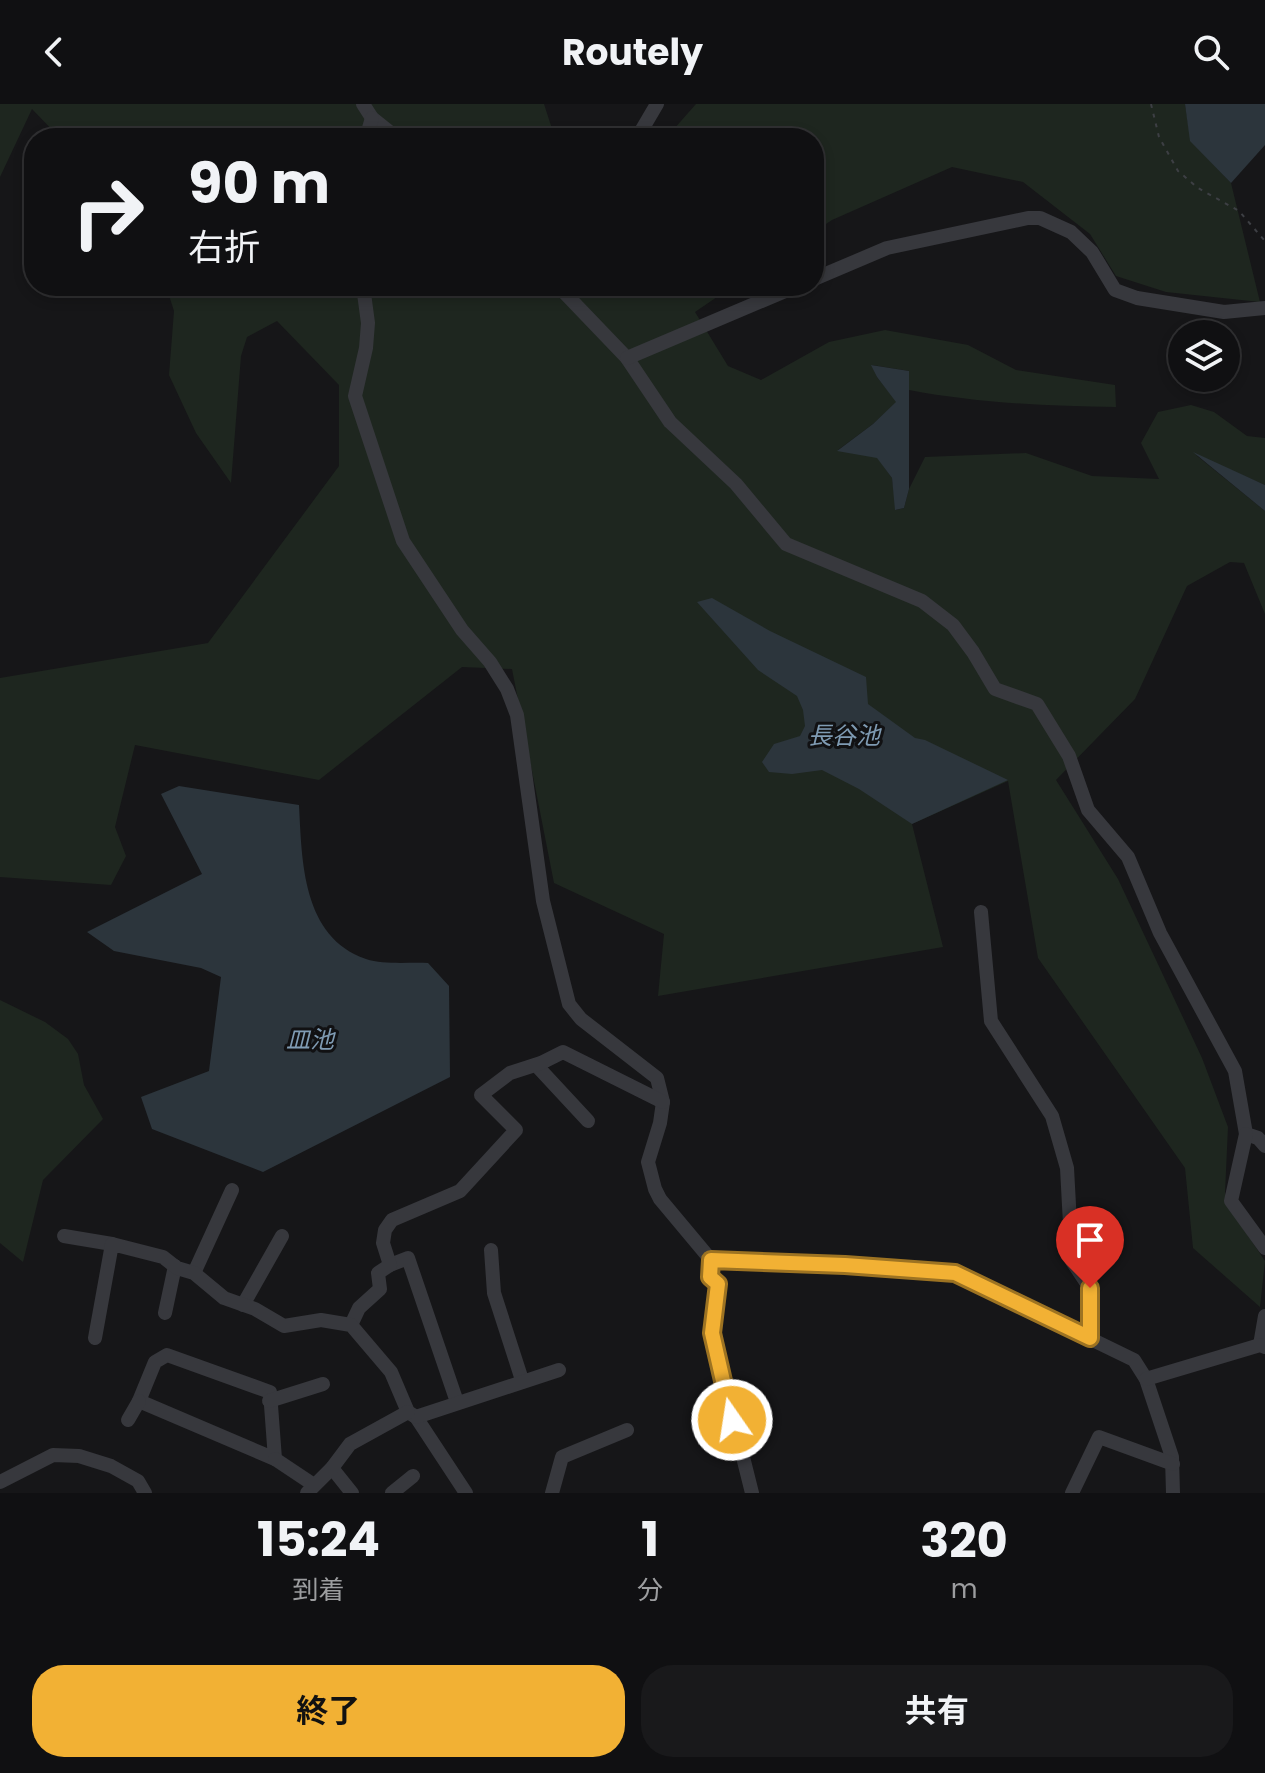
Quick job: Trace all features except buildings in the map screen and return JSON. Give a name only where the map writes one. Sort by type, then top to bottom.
[{"type":"street","points":[[363,104],[372,118],[384,128]]},
{"type":"street","points":[[643,128],[657,104]]},
{"type":"street","points":[[369,128],[372,118]]},
{"type":"street","points":[[824,275],[887,248],[1040,218],[1071,232],[1092,252],[1115,290],[1137,298],[1224,312],[1265,308]]},
{"type":"street","points":[[364,296],[368,323],[366,348],[355,396],[403,541],[462,630],[499,675],[517,715],[543,901],[569,1004],[581,1019],[657,1078],[663,1102],[648,1162],[660,1199],[711,1260],[710,1277],[718,1284],[712,1333],[752,1493]]},
{"type":"street","points":[[568,296],[627,358],[670,422],[736,484],[786,544],[922,601],[953,625],[995,689],[1037,704],[1069,756],[1088,810],[1128,857],[1160,933],[1235,1071],[1246,1134],[1231,1201],[1265,1248]]},
{"type":"street","points":[[627,358],[773,296]]},
{"type":"street","points":[[981,912],[991,1021],[1052,1116],[1067,1168],[1072,1261],[1090,1288],[1090,1338]]},
{"type":"street","points":[[390,1265],[383,1243],[385,1230],[392,1220],[460,1191],[516,1130],[481,1095],[510,1073],[563,1052],[663,1102]]},
{"type":"street","points":[[536,1065],[588,1121]]},
{"type":"street","points":[[1246,1134],[1258,1138],[1265,1146]]},
{"type":"street","points":[[194,1273],[232,1190]]},
{"type":"street","points":[[64,1236],[163,1257],[175,1266],[194,1273],[224,1298],[284,1326],[321,1320],[351,1325],[391,1372],[412,1415],[466,1493]]},
{"type":"street","points":[[243,1305],[282,1236]]},
{"type":"street","points":[[95,1338],[112,1244]]},
{"type":"street","points":[[491,1250],[494,1293],[522,1380]]},
{"type":"street","points":[[351,1325],[359,1308],[380,1289],[378,1273],[408,1258],[457,1402]]},
{"type":"street","points":[[711,1260],[955,1273],[1134,1360],[1146,1379],[1173,1464],[1173,1493]]},
{"type":"street","points":[[165,1313],[175,1266]]},
{"type":"street","points":[[1146,1379],[1263,1346],[1265,1316]]},
{"type":"street","points":[[128,1420],[155,1362],[167,1355],[270,1392],[275,1459]]},
{"type":"street","points":[[139,1401],[275,1459],[311,1489],[356,1439],[412,1415],[559,1370]]},
{"type":"street","points":[[269,1401],[323,1384]]},
{"type":"street","points":[[552,1493],[562,1457],[627,1430]]},
{"type":"street","points":[[1072,1493],[1099,1437],[1173,1464]]},
{"type":"street","points":[[0,1482],[53,1455],[79,1456],[111,1466],[138,1481],[145,1493]]},
{"type":"street","points":[[332,1468],[352,1493]]},
{"type":"street","points":[[392,1493],[413,1476]]},
{"type":"path","points":[[1151,104],[1159,137],[1178,171],[1198,188],[1239,211],[1265,241]]},
{"type":"shaded area","points":[[0,104],[544,104],[552,128],[50,128],[32,109],[0,177]]},
{"type":"shaded area","points":[[696,104],[1185,104],[1191,141],[1231,183],[1260,302],[1166,292],[1116,276],[1090,234],[1023,182],[952,167],[824,225],[824,128],[675,128]]},
{"type":"shaded area","points":[[169,296],[718,296],[695,312],[728,366],[761,380],[829,342],[885,330],[968,345],[1016,370],[1115,385],[1116,407],[1012,403],[909,390],[909,371],[872,365],[877,377],[897,402],[838,450],[877,457],[892,478],[896,510],[904,508],[909,489],[925,457],[1026,453],[1092,476],[1159,479],[1141,443],[1158,412],[1191,405],[1214,412],[1247,436],[1265,438],[1265,485],[1196,455],[1265,511],[1265,614],[1244,563],[1230,562],[1187,586],[1135,699],[1056,780],[1118,879],[1202,1058],[1228,1127],[1225,1193],[1230,1209],[1265,1261],[1260,1307],[1193,1248],[1185,1168],[1038,958],[1008,781],[912,824],[943,947],[658,996],[664,934],[554,883],[512,669],[462,667],[319,780],[135,745],[115,827],[126,856],[111,885],[0,877],[0,678],[208,643],[339,466],[339,385],[277,321],[247,337],[241,356],[231,483],[196,433],[169,375],[174,311]]},
{"type":"shaded area","points":[[0,1000],[45,1022],[68,1039],[78,1054],[84,1085],[103,1119],[43,1180],[23,1262],[0,1243]]},
{"type":"water","points":[[1185,104],[1265,104],[1265,145],[1231,183],[1190,141]]},
{"type":"water","points":[[871,365],[909,371],[909,489],[904,508],[895,510],[892,478],[877,458],[837,451],[896,402]]},
{"type":"water","points":[[1193,452],[1265,485],[1265,511]]},
{"type":"water","name":"長谷池","points":[[712,598],[770,631],[866,677],[868,704],[915,738],[1008,780],[912,824],[859,789],[822,770],[792,774],[769,772],[762,762],[774,744],[800,736],[805,726],[803,710],[797,696],[758,670],[697,602]]},
{"type":"water","name":"皿池","points":[[179,786],[299,805],[302,850],[310,895],[317,915],[329,934],[345,948],[366,959],[389,963],[428,963],[449,986],[450,1077],[263,1172],[152,1129],[141,1097],[209,1071],[221,977],[201,968],[114,951],[87,932],[202,874],[161,794]]},
{"type":"route","points":[[732,1420],[712,1333],[718,1284],[710,1277],[711,1260],[955,1273],[1090,1338],[1090,1288]]}]
